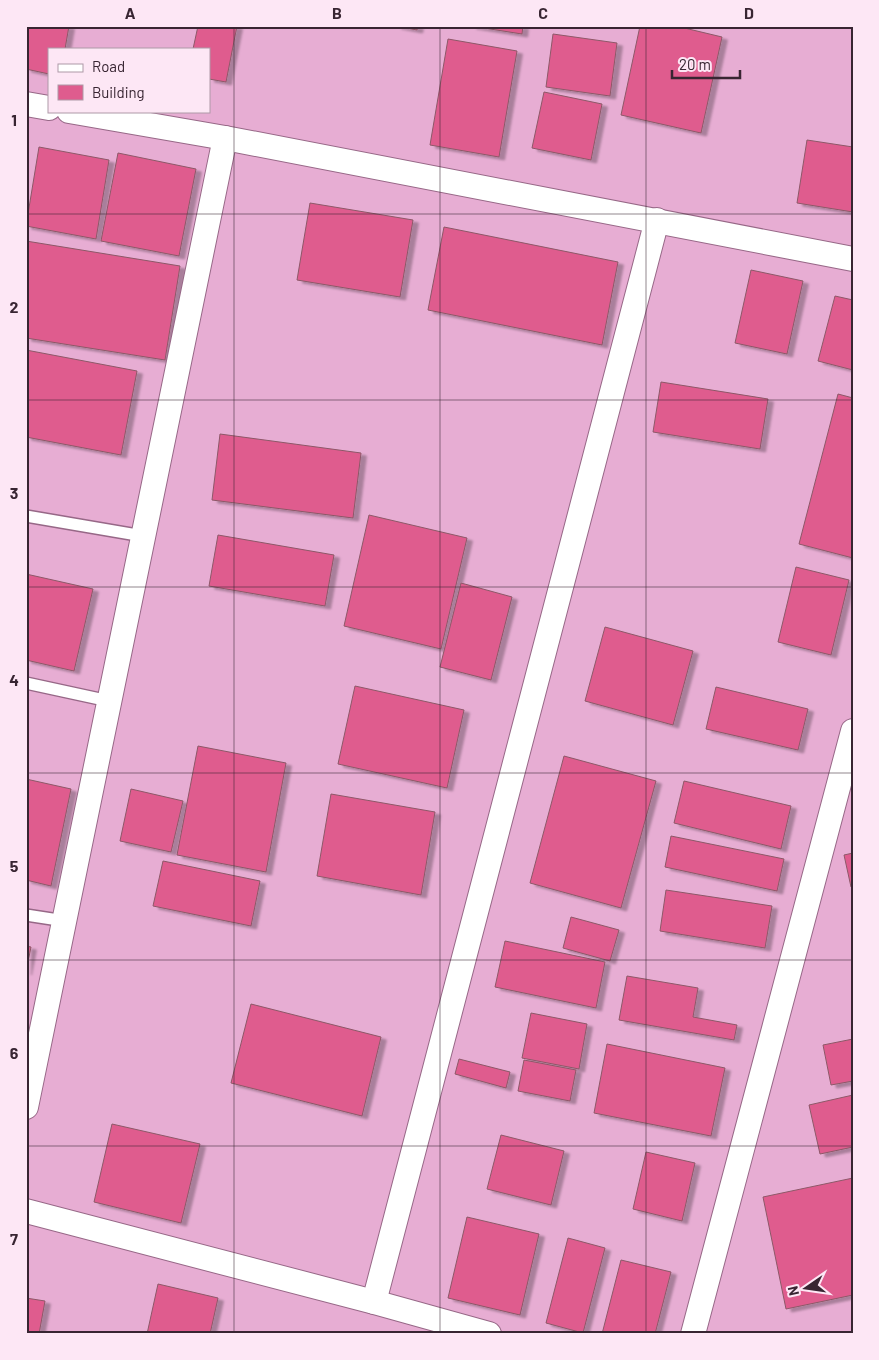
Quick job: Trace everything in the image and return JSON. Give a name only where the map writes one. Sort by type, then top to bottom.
[{"type":"street","points":[[26,104],[48,108]]},
{"type":"street","points":[[75,112],[225,138],[853,259]]},
{"type":"street","points":[[26,1107],[225,138]]},
{"type":"street","points":[[374,1302],[657,220]]},
{"type":"street","points":[[693,1334],[853,731]]},
{"type":"street","points":[[26,1212],[374,1302],[489,1334]]},
{"type":"lane","points":[[26,516],[143,536]]},
{"type":"lane","points":[[26,683],[109,701]]},
{"type":"lane","points":[[26,915],[65,920]]},
{"type":"shaded area","points":[[26,26],[853,26],[853,1334],[26,1334]]},
{"type":"building","points":[[26,26],[69,26],[65,48],[48,48],[48,74],[26,69]]},
{"type":"building","points":[[198,26],[237,26],[226,82],[210,79],[210,48],[193,48]]},
{"type":"building","points":[[396,26],[418,26],[417,30]]},
{"type":"building","points":[[471,26],[523,26],[522,34]]},
{"type":"building","points":[[640,26],[676,26],[722,37],[701,133],[621,115]]},
{"type":"building","points":[[553,34],[617,43],[610,96],[546,87]]},
{"type":"building","points":[[448,39],[517,51],[499,157],[430,145]]},
{"type":"building","points":[[544,92],[602,104],[591,160],[532,148]]},
{"type":"building","points":[[807,140],[853,147],[853,212],[797,203]]},
{"type":"building","points":[[39,147],[109,160],[96,239],[26,226]]},
{"type":"building","points":[[118,153],[196,169],[179,256],[101,241]]},
{"type":"building","points":[[310,203],[413,220],[400,297],[297,280]]},
{"type":"building","points":[[444,227],[618,262],[602,345],[428,310]]},
{"type":"building","points":[[26,241],[180,266],[165,360],[26,338]]},
{"type":"building","points":[[751,270],[803,281],[787,354],[735,343]]},
{"type":"building","points":[[835,296],[853,300],[853,370],[818,361]]},
{"type":"building","points":[[26,350],[137,371],[121,455],[26,437]]},
{"type":"building","points":[[661,382],[768,399],[760,449],[653,432]]},
{"type":"building","points":[[838,394],[853,398],[853,558],[799,544]]},
{"type":"building","points":[[220,434],[361,453],[353,518],[212,500]]},
{"type":"building","points":[[369,515],[467,538],[441,649],[344,626]]},
{"type":"building","points":[[218,535],[334,555],[325,606],[209,586]]},
{"type":"building","points":[[796,567],[849,580],[831,655],[778,642]]},
{"type":"building","points":[[26,574],[93,589],[74,671],[26,660]]},
{"type":"building","points":[[461,583],[512,597],[491,680],[440,667]]},
{"type":"building","points":[[605,627],[693,651],[673,725],[585,701]]},
{"type":"building","points":[[355,686],[464,710],[447,788],[338,764]]},
{"type":"building","points":[[716,687],[808,709],[798,750],[706,729]]},
{"type":"building","points":[[198,746],[286,763],[266,872],[177,855]]},
{"type":"building","points":[[564,756],[656,781],[621,908],[530,883]]},
{"type":"building","points":[[26,779],[71,789],[51,886],[26,880]]},
{"type":"building","points":[[684,781],[791,806],[781,849],[674,823]]},
{"type":"building","points":[[131,789],[183,801],[171,852],[120,841]]},
{"type":"building","points":[[331,794],[435,812],[421,895],[317,876]]},
{"type":"building","points":[[671,836],[784,859],[777,891],[665,867]]},
{"type":"building","points":[[853,853],[853,887],[851,887],[844,855]]},
{"type":"building","points":[[163,861],[260,881],[251,926],[153,906]]},
{"type":"building","points":[[666,890],[772,906],[765,948],[660,931]]},
{"type":"building","points":[[571,917],[619,930],[610,961],[563,948]]},
{"type":"building","points":[[505,941],[605,962],[596,1008],[495,987]]},
{"type":"building","points":[[26,946],[31,947],[26,972]]},
{"type":"building","points":[[627,976],[698,988],[693,1017],[737,1025],[734,1040],[619,1020]]},
{"type":"building","points":[[251,1004],[381,1037],[362,1116],[231,1083]]},
{"type":"building","points":[[531,1013],[587,1024],[579,1069],[522,1058]]},
{"type":"building","points":[[853,1039],[853,1081],[831,1085],[823,1045]]},
{"type":"building","points":[[607,1044],[725,1068],[711,1136],[594,1113]]},
{"type":"building","points":[[459,1059],[510,1072],[506,1088],[455,1074]]},
{"type":"building","points":[[524,1060],[576,1070],[570,1101],[518,1091]]},
{"type":"building","points":[[853,1095],[853,1147],[820,1154],[809,1105]]},
{"type":"building","points":[[112,1124],[200,1144],[181,1223],[94,1202]]},
{"type":"building","points":[[501,1135],[564,1151],[551,1205],[487,1189]]},
{"type":"building","points":[[646,1152],[695,1163],[682,1221],[633,1209]]},
{"type":"building","points":[[853,1178],[853,1295],[786,1309],[763,1197]]},
{"type":"building","points":[[467,1217],[539,1234],[520,1315],[448,1298]]},
{"type":"building","points":[[568,1238],[605,1248],[583,1333],[546,1323]]},
{"type":"building","points":[[621,1260],[671,1272],[655,1334],[602,1334]]},
{"type":"building","points":[[158,1284],[218,1298],[210,1334],[147,1334]]},
{"type":"building","points":[[26,1298],[45,1301],[39,1334],[26,1334]]}]
